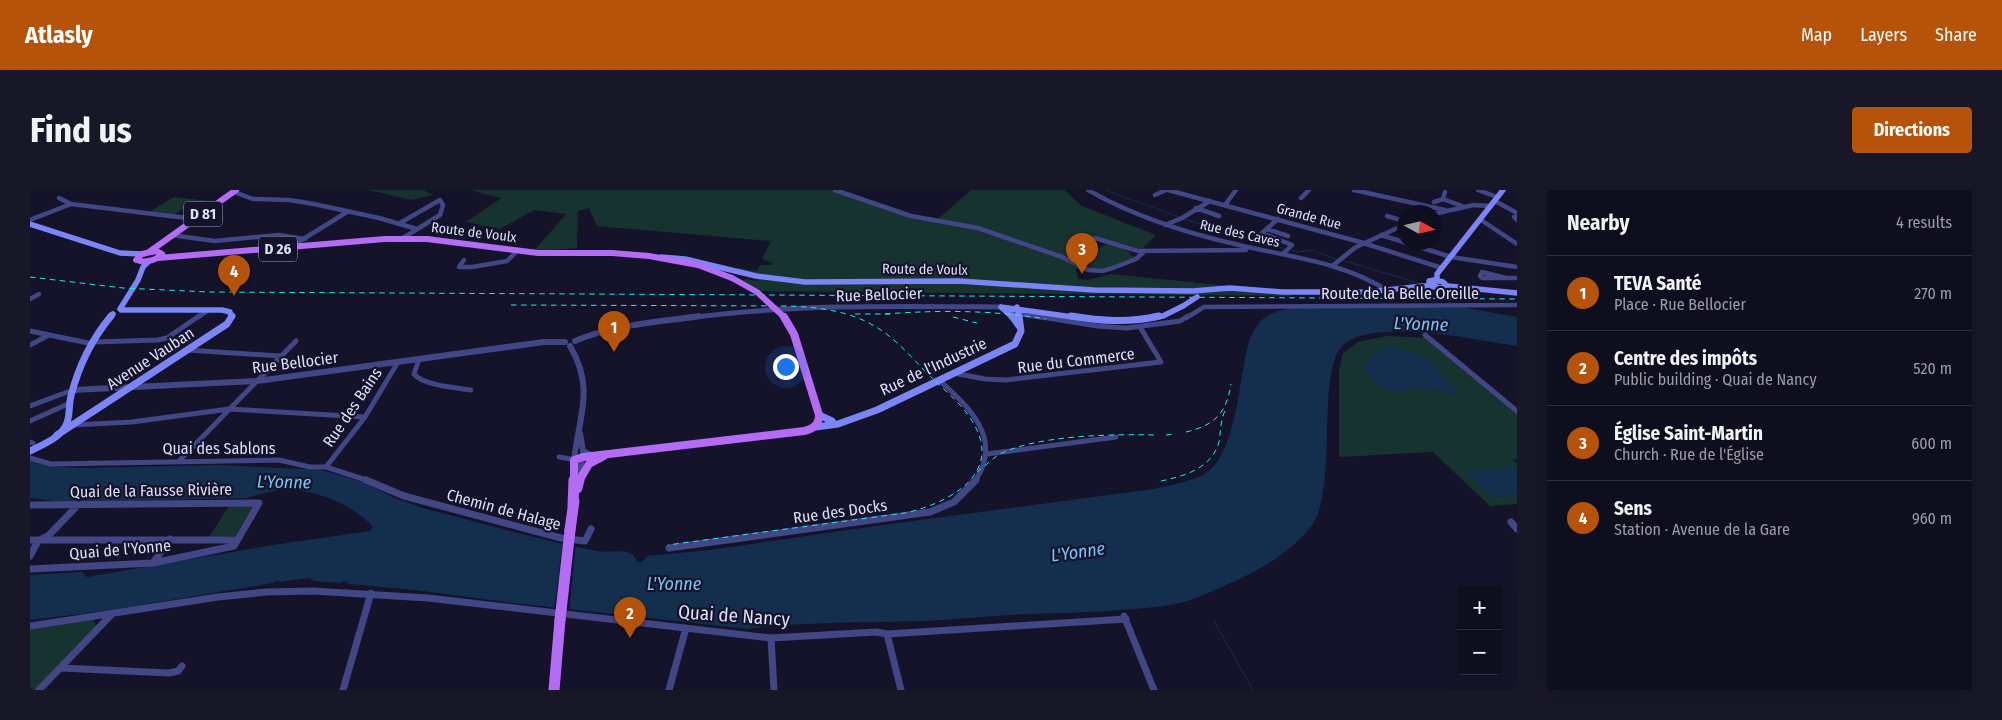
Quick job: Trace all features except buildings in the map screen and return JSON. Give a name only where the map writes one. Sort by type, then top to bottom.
[{"type":"main road","points":[[1436,283],[1436,277],[1442,268],[1482,220],[1503,190]]},
{"type":"main road","name":"D 81","points":[[142,257],[235,191]]},
{"type":"main road","points":[[30,224],[117,252],[142,257],[159,255]]},
{"type":"main road","name":"D 81","points":[[159,255],[169,237]]},
{"type":"main road","name":"Route de Voulx","points":[[159,255],[403,238],[441,240],[517,251],[588,254]]},
{"type":"main road","name":"Route de Voulx","points":[[159,255],[357,242]]},
{"type":"main road","name":"D 26","points":[[588,254],[628,254],[658,257]]},
{"type":"main road","points":[[72,422],[70,403],[73,390],[100,329],[117,311],[138,280],[144,266],[159,255]]},
{"type":"main road","points":[[142,257],[149,261]]},
{"type":"main road","points":[[117,311],[136,274],[142,257]]},
{"type":"main road","points":[[658,257],[706,267],[732,278],[757,292],[784,317],[794,334],[808,380],[814,413],[818,423]]},
{"type":"main road","name":"Route de Voulx","points":[[658,257],[685,258],[748,275],[802,282],[959,281],[1193,295]]},
{"type":"main road","points":[[1388,291],[1436,283],[1448,286],[1517,293]]},
{"type":"main road","name":"Rue Bellocier","points":[[1001,307],[1108,321],[1153,317],[1176,310],[1183,306],[1193,295],[1208,290],[1230,288],[1282,292],[1388,291]]},
{"type":"main road","points":[[1001,307],[1020,328]]},
{"type":"main road","points":[[117,311],[209,310]]},
{"type":"main road","name":"Avenue Vauban","points":[[30,451],[57,435],[72,422],[187,350],[226,324],[232,317],[232,314],[226,310],[209,310]]},
{"type":"main road","points":[[1017,310],[1020,328]]},
{"type":"main road","name":"Rue de l'Industrie","points":[[846,420],[877,410],[1015,344],[1021,336],[1020,328]]},
{"type":"main road","points":[[818,423],[846,420]]},
{"type":"main road","points":[[584,456],[804,431],[818,423],[846,420]]},
{"type":"main road","points":[[554,690],[573,506],[579,477],[586,467],[584,456]]},
{"type":"main road","points":[[573,506],[584,456]]},
{"type":"street","points":[[835,190],[920,218],[978,228],[1062,257],[1088,270],[1106,270],[1136,259],[1145,251]]},
{"type":"street","name":"Rue des Caves","points":[[1088,190],[1115,205],[1165,225],[1207,238],[1332,266],[1388,291]]},
{"type":"street","points":[[1155,195],[1167,190]]},
{"type":"street","name":"Grande Rue","points":[[1167,190],[1365,243],[1442,268]]},
{"type":"street","points":[[1225,205],[1236,190]]},
{"type":"street","points":[[1301,198],[1309,190]]},
{"type":"street","points":[[1354,190],[1366,191],[1445,210]]},
{"type":"street","points":[[1478,190],[1494,201],[1517,212]]},
{"type":"street","points":[[235,191],[253,199],[296,200],[400,223],[417,229]]},
{"type":"street","points":[[1443,199],[1444,192]]},
{"type":"street","points":[[59,198],[71,204],[196,219]]},
{"type":"street","points":[[1434,202],[1443,199],[1462,206]]},
{"type":"street","points":[[400,223],[440,200],[443,205],[440,215],[403,238]]},
{"type":"street","points":[[1165,225],[1182,218],[1210,201]]},
{"type":"street","points":[[1442,211],[1494,201]]},
{"type":"street","points":[[30,220],[71,204]]},
{"type":"street","points":[[1196,208],[1218,216]]},
{"type":"street","points":[[292,246],[347,212]]},
{"type":"street","points":[[1387,216],[1397,220]]},
{"type":"street","points":[[1262,234],[1278,220]]},
{"type":"street","points":[[1482,220],[1517,244]]},
{"type":"street","points":[[1332,266],[1349,252],[1397,227]]},
{"type":"street","points":[[1268,229],[1288,236]]},
{"type":"street","points":[[1254,235],[1262,234],[1292,244],[1283,254]]},
{"type":"street","points":[[1381,235],[1451,257],[1517,267]]},
{"type":"street","points":[[169,237],[215,240],[278,236],[305,238]]},
{"type":"street","points":[[1083,268],[1088,260],[1092,240],[1095,238],[1145,251],[1186,252],[1223,248],[1264,251]]},
{"type":"street","points":[[464,260],[459,266],[472,267],[506,261],[517,251]]},
{"type":"street","points":[[1506,278],[1482,272],[1480,276],[1482,278],[1506,278],[1517,278]]},
{"type":"street","points":[[30,299],[39,294]]},
{"type":"street","name":"Route de la Belle Oreille","points":[[1007,312],[1017,310],[1096,326],[1140,327],[1180,321],[1204,307],[1517,305]]},
{"type":"street","name":"Rue Bellocier","points":[[30,406],[73,390],[257,381],[544,342],[570,343],[586,336],[643,324],[731,313],[868,306],[1001,307]]},
{"type":"street","points":[[30,330],[94,343],[158,340],[167,338],[209,310]]},
{"type":"street","name":"Rue du Commerce","points":[[953,373],[978,378],[1006,380],[1161,362],[1140,327]]},
{"type":"street","points":[[30,345],[49,335]]},
{"type":"street","points":[[1425,335],[1517,411]]},
{"type":"street","points":[[179,461],[296,341]]},
{"type":"street","points":[[570,343],[580,360],[584,380],[580,432],[584,456],[579,477]]},
{"type":"street","points":[[187,350],[281,356]]},
{"type":"street","points":[[418,359],[414,374],[416,377],[471,390]]},
{"type":"street","name":"Rue des Bains","points":[[326,467],[365,417],[398,362]]},
{"type":"street","points":[[939,380],[976,418],[985,439],[987,454],[1116,437]]},
{"type":"street","points":[[30,421],[70,403]]},
{"type":"street","points":[[72,422],[132,422],[230,409],[365,417]]},
{"type":"street","name":"Rue des Docks","points":[[668,548],[907,516],[938,510],[953,504],[969,488],[979,475],[987,454]]},
{"type":"street","name":"Quai des Sablons","points":[[30,458],[51,464],[280,460],[302,465],[326,467],[357,476],[404,496]]},
{"type":"street","name":"Chemin de Halage","points":[[404,496],[561,538],[585,541],[591,529]]},
{"type":"street","name":"Quai de la Fausse Rivière","points":[[30,504],[77,506],[259,502],[236,540]]},
{"type":"street","points":[[30,556],[38,542],[77,506]]},
{"type":"street","points":[[1514,522],[1517,529]]},
{"type":"street","points":[[153,563],[170,539]]},
{"type":"street","points":[[30,540],[236,540]]},
{"type":"street","name":"Quai de l'Yonne","points":[[30,570],[153,563],[234,546],[236,540]]},
{"type":"street","name":"Quai de Nancy","points":[[30,626],[246,594],[302,592],[371,593],[428,598],[771,638],[877,632],[887,634],[1125,618],[1154,690]]},
{"type":"street","points":[[343,690],[371,593]]},
{"type":"street","points":[[39,690],[111,615]]},
{"type":"street","points":[[669,690],[686,628]]},
{"type":"street","points":[[887,634],[901,690]]},
{"type":"street","points":[[771,638],[774,690]]},
{"type":"street","points":[[61,668],[169,673],[178,670],[182,666]]},
{"type":"green space","points":[[369,190],[423,190],[433,195],[411,200]]},
{"type":"green space","points":[[470,190],[838,190],[918,217],[938,219],[971,190],[1064,190],[1082,206],[1156,235],[1142,249],[1096,236],[1089,239],[1087,243],[1089,249],[1083,250],[1080,268],[1076,269],[1078,279],[1088,280],[1111,274],[1289,292],[1292,296],[761,291],[742,280],[756,281],[759,279],[736,270],[739,268],[757,271],[760,265],[771,265],[773,263],[762,259],[771,241],[597,226],[589,208],[578,211],[577,248],[534,251],[566,214],[534,210],[500,229],[466,222],[501,198]]},
{"type":"green space","points":[[174,197],[218,202],[201,214],[190,217],[211,204],[195,202],[173,215],[149,212]]},
{"type":"green space","points":[[1109,243],[1136,257],[1106,269],[1100,270],[1088,267],[1092,252]]},
{"type":"green space","points":[[1387,336],[1433,338],[1517,411],[1517,459],[1513,460],[1517,463],[1517,470],[1514,467],[1494,497],[1517,495],[1517,504],[1490,506],[1433,452],[1339,457],[1339,371],[1343,353],[1358,342]],"holes":[[[1426,359],[1458,394],[1417,388],[1397,392]]]},
{"type":"green space","points":[[254,505],[235,536],[209,537],[229,506]]},
{"type":"green space","points":[[93,620],[97,626],[36,690],[30,690],[30,627]]},
{"type":"water","name":"L'Yonne","points":[[1301,307],[1466,308],[1517,317],[1517,346],[1455,336],[1406,332],[1383,332],[1363,335],[1347,342],[1337,354],[1331,374],[1324,482],[1320,507],[1312,525],[1288,549],[1259,569],[1227,585],[1181,603],[1108,611],[924,621],[814,623],[748,629],[415,590],[348,584],[348,582],[343,581],[342,583],[314,581],[309,578],[279,582],[279,580],[273,583],[112,610],[30,620],[30,575],[82,572],[87,577],[273,545],[370,531],[373,527],[358,513],[339,502],[298,490],[264,493],[245,498],[62,502],[30,498],[30,460],[51,466],[80,468],[220,465],[322,470],[362,482],[395,498],[423,508],[575,547],[603,552],[626,552],[631,554],[637,562],[642,562],[647,556],[710,550],[1154,489],[1192,480],[1211,469],[1225,448],[1234,420],[1248,347],[1254,330],[1270,314],[1280,310]]},
{"type":"water","points":[[1392,347],[1427,359],[1459,394],[1417,388],[1397,392],[1378,387],[1363,366],[1372,355]]},
{"type":"water","points":[[1514,467],[1517,470],[1517,495],[1494,497],[1465,472]]},
{"type":"pier","points":[[563,540],[576,543],[569,612],[554,610]]},
{"type":"waterway","points":[[1105,190],[1179,217]]},
{"type":"waterway","points":[[1184,219],[1285,249]]},
{"type":"waterway","points":[[1292,250],[1298,252],[1312,250],[1335,259]]},
{"type":"waterway","points":[[1341,260],[1418,283]]},
{"type":"waterway","points":[[1435,290],[1450,297]]},
{"type":"waterway","points":[[1214,621],[1253,690]]},
{"type":"railway","points":[[30,277],[123,288],[208,292],[1517,299]]},
{"type":"railway","points":[[511,305],[788,306],[819,308],[840,312],[869,323],[886,334],[954,399],[975,426],[981,444],[981,459],[976,473],[966,485],[937,503],[905,513],[668,545]]},
{"type":"railway","points":[[885,314],[966,312],[1046,319]]},
{"type":"railway","points":[[855,314],[885,314]]},
{"type":"railway","points":[[885,314],[890,314]]},
{"type":"railway","points":[[953,317],[977,323]]},
{"type":"railway","points":[[1186,432],[1205,426],[1218,417],[1226,403],[1231,384]]},
{"type":"railway","points":[[1161,481],[1188,473],[1204,464],[1210,458],[1219,442],[1221,422],[1225,411]]},
{"type":"railway","points":[[1166,435],[1176,434]]},
{"type":"railway","points":[[977,472],[998,455],[1032,443],[1075,437],[1155,435]]},
{"type":"place","name":"Église Saint-Martin","points":[[1082,274]]},
{"type":"place","name":"Sens","points":[[234,296]]},
{"type":"place","name":"TEVA Santé","points":[[614,352]]},
{"type":"place","name":"Centre des impôts","points":[[630,638]]}]
